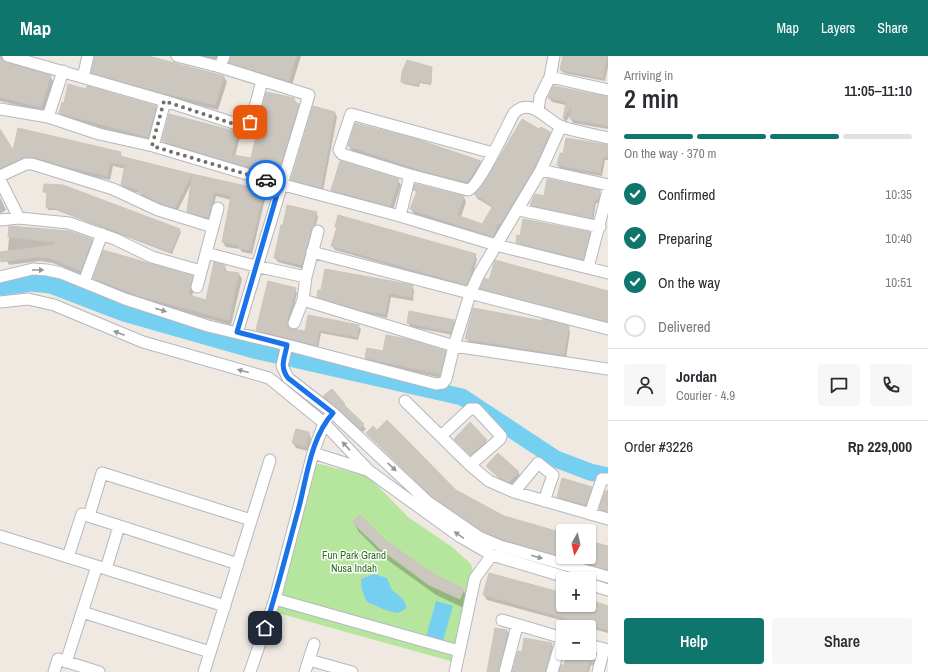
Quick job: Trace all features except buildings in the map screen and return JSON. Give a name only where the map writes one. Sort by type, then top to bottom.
[{"type":"street","points":[[8,56],[38,60],[63,71],[164,101],[240,126],[247,126],[250,122],[262,81]]},
{"type":"street","points":[[83,77],[88,56]]},
{"type":"street","points":[[177,56],[220,67],[309,95],[255,266],[237,332]]},
{"type":"street","points":[[220,67],[224,56]]},
{"type":"street","points":[[538,110],[540,97],[550,77],[554,56]]},
{"type":"street","points":[[48,117],[63,71]]},
{"type":"street","points":[[550,77],[607,88]]},
{"type":"street","points":[[152,146],[164,101]]},
{"type":"street","points":[[493,153],[350,114],[339,149],[342,154],[410,175],[471,190],[475,187],[493,153],[514,113],[522,107],[538,110],[561,126],[608,138]]},
{"type":"street","points":[[3,112],[48,117],[99,134],[152,146],[280,184],[400,216],[496,245],[608,273]]},
{"type":"street","points":[[0,277],[34,269],[61,273],[125,299],[208,326],[237,332],[287,347],[436,384],[442,384],[446,379],[454,346],[470,294],[496,245],[519,210],[541,170],[561,126]]},
{"type":"street","points":[[0,176],[26,164],[32,164],[113,189],[158,210],[213,227]]},
{"type":"street","points":[[541,170],[608,185]]},
{"type":"street","points":[[400,216],[410,175]]},
{"type":"street","points":[[0,180],[19,218]]},
{"type":"street","points":[[588,268],[600,227],[608,190]]},
{"type":"street","points":[[197,287],[218,208]]},
{"type":"street","points":[[519,210],[600,227]]},
{"type":"street","points":[[0,220],[19,218],[69,223],[102,234],[152,257],[201,271]]},
{"type":"street","points":[[294,323],[303,300],[306,278],[318,231]]},
{"type":"street","points":[[84,282],[102,234]]},
{"type":"street","points":[[312,252],[608,329]]},
{"type":"street","points":[[206,253],[306,278]]},
{"type":"street","points":[[0,302],[28,299],[54,305],[143,342],[284,382],[333,413],[428,502],[479,537],[500,546],[608,577]]},
{"type":"street","points":[[303,300],[454,346],[608,370]]},
{"type":"street","points":[[287,347],[282,366],[284,382],[369,471],[460,536],[492,555],[556,574]]},
{"type":"street","points":[[405,401],[470,465],[489,480],[514,492],[608,519]]},
{"type":"street","points":[[441,436],[470,409],[476,409],[501,436],[500,439],[470,465]]},
{"type":"street","points":[[250,672],[275,598],[313,453],[324,423],[333,413]]},
{"type":"street","points":[[313,453],[369,471]]},
{"type":"street","points":[[204,672],[270,460]]},
{"type":"street","points":[[514,492],[538,463],[552,475],[544,501]]},
{"type":"street","points":[[89,516],[102,473],[251,520]]},
{"type":"street","points":[[590,514],[602,480],[608,479]]},
{"type":"street","points":[[68,557],[82,514],[238,564]]},
{"type":"street","points":[[66,662],[82,612],[119,526]]},
{"type":"street","points":[[0,536],[224,606]]},
{"type":"street","points":[[455,672],[475,578],[492,555]]},
{"type":"street","points":[[596,586],[608,590]]},
{"type":"street","points":[[275,598],[459,651]]},
{"type":"street","points":[[82,612],[210,652]]},
{"type":"street","points":[[502,620],[556,636]]},
{"type":"street","points":[[505,672],[518,626]]},
{"type":"street","points":[[305,672],[314,644]]},
{"type":"street","points":[[596,647],[606,650],[598,672]]},
{"type":"street","points":[[54,672],[58,659],[99,672]]},
{"type":"street","points":[[309,660],[352,672]]},
{"type":"street","points":[[552,672],[556,660]]},
{"type":"green space","name":"Fun Park Grand Nusa Indah","points":[[311,462],[368,476],[408,517],[452,547],[471,564],[475,578],[454,662],[267,610]]},
{"type":"water","points":[[374,574],[387,578],[392,590],[403,599],[407,608],[398,613],[388,611],[367,602],[362,590],[361,579]]},
{"type":"water","points":[[436,601],[453,606],[443,641],[426,637]]},
{"type":"waterway","points":[[0,287],[32,283],[51,285],[124,313],[254,350],[462,397],[556,459],[590,472],[608,476]]},
{"type":"way so far","points":[[250,122],[247,126],[240,126],[164,101],[152,146],[266,180]]},
{"type":"route","points":[[265,628],[275,598],[313,453],[324,423],[333,413],[288,378],[284,373],[282,366],[287,345],[237,332],[280,184],[266,180]]}]
